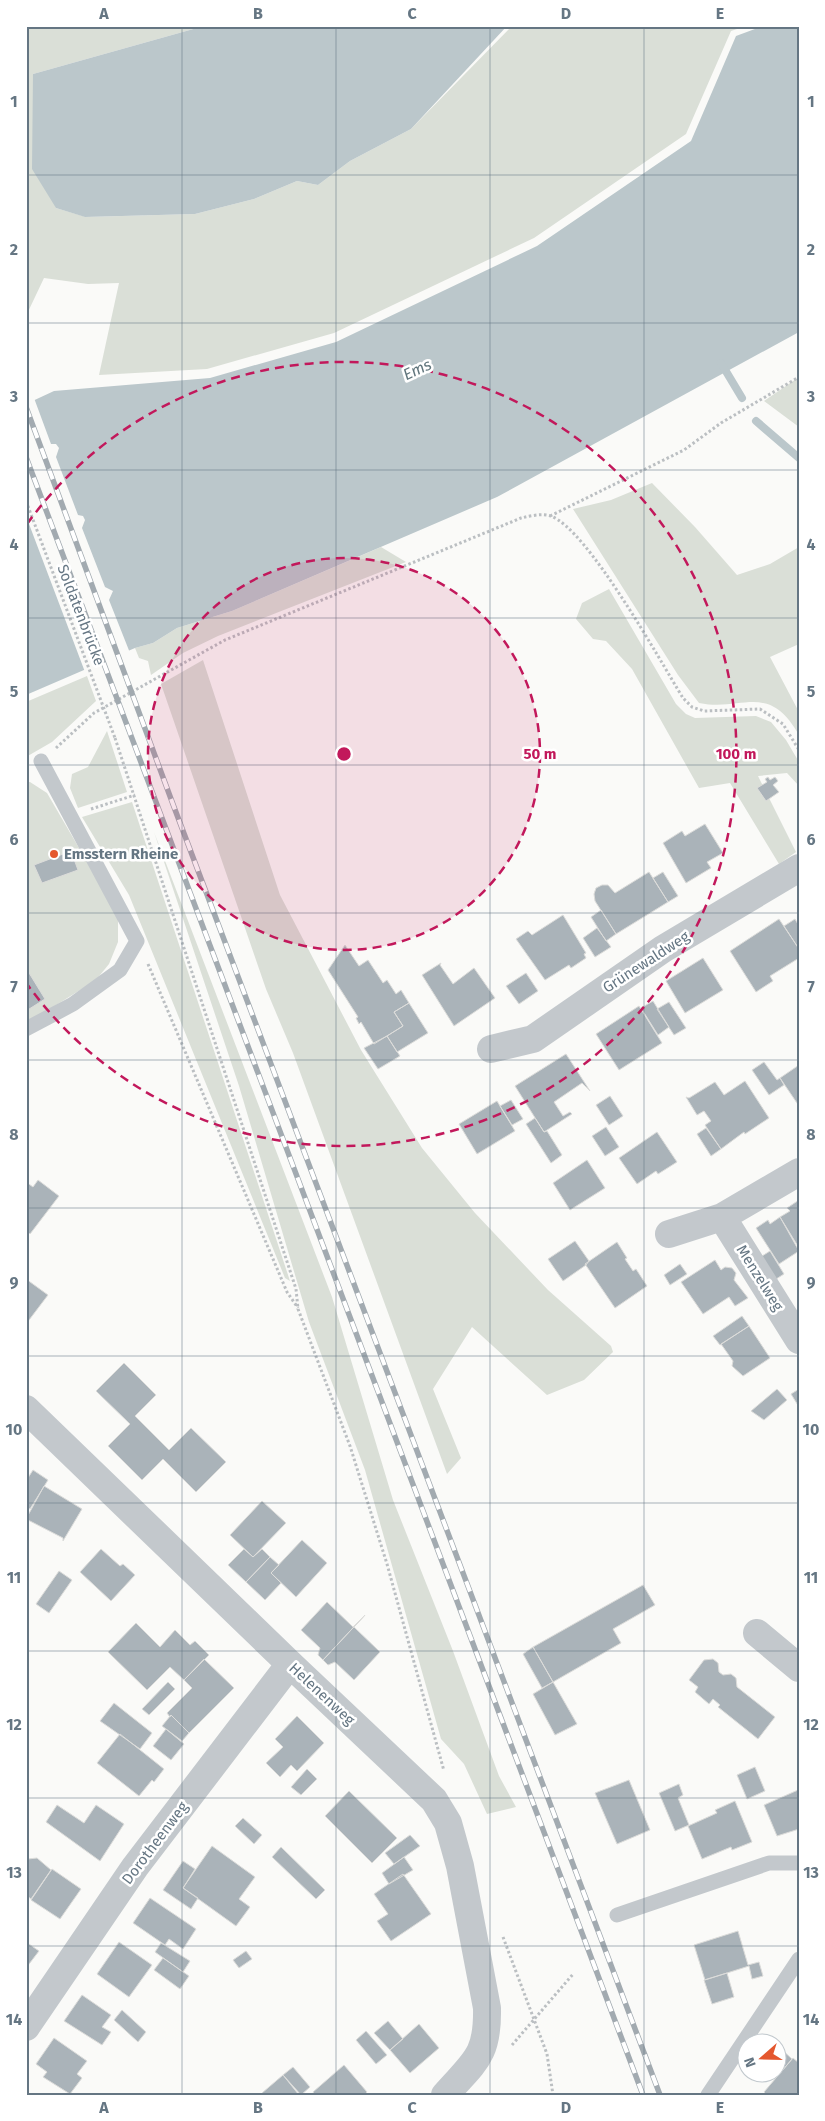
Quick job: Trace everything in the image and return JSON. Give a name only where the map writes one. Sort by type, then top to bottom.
[{"type":"street","name":"Grünewaldweg","points":[[491,1049],[532,1039],[663,949],[799,868]]},
{"type":"street","points":[[669,1234],[722,1217],[799,1172]]},
{"type":"street","name":"Menzelweg","points":[[722,1217],[799,1340]]},
{"type":"street","name":"Helenenweg","points":[[26,1408],[290,1664],[434,1800],[448,1823],[460,1866],[486,2008],[487,2030],[484,2048],[445,2095]]},
{"type":"street","points":[[757,1633],[799,1668]]},
{"type":"street","name":"Dorotheenweg","points":[[26,2027],[135,1867],[290,1664]]},
{"type":"lane","points":[[26,1029],[73,1004],[120,970],[138,941],[41,761]]},
{"type":"lane","points":[[617,1915],[769,1863],[799,1863]]},
{"type":"lane","points":[[708,2095],[799,1959]]},
{"type":"path","points":[[550,516],[684,450],[721,423],[799,377]]},
{"type":"path","name":"Soldatenbrücke","points":[[26,500],[136,795],[293,1279],[298,1309]]},
{"type":"path","points":[[41,761],[94,712],[225,640],[521,518],[536,515],[550,516],[567,525],[578,536],[595,558],[683,698],[692,707],[704,711],[760,709],[783,724],[799,750]]},
{"type":"path","points":[[71,815],[136,795]]},
{"type":"path","points":[[138,941],[287,1292],[298,1309],[353,1455],[387,1564],[445,1775]]},
{"type":"path","points":[[553,2095],[547,2054],[533,2020],[574,1974]]},
{"type":"shaded area","points":[[26,26],[204,26],[33,74],[56,208],[86,217],[195,214],[254,199],[297,181],[318,185],[350,161],[411,129],[512,26],[746,26],[731,31],[686,134],[534,238],[334,333],[207,369],[99,375],[119,283],[88,284],[44,278],[26,316]]},
{"type":"shaded area","points":[[799,377],[799,427],[764,401]]},
{"type":"shaded area","points":[[652,483],[695,527],[737,575],[770,564],[799,547],[799,644],[770,657],[799,712],[799,735],[788,718],[776,708],[765,704],[754,702],[715,705],[699,703],[678,675],[573,509],[611,500]]},
{"type":"shaded area","points":[[381,547],[406,562],[218,636],[183,653],[151,675],[148,661],[139,658],[135,648],[153,643],[177,628],[232,611]]},
{"type":"shaded area","points":[[609,589],[676,704],[686,714],[695,718],[756,716],[771,722],[786,740],[799,762],[799,786],[787,773],[758,776],[796,852],[779,864],[730,783],[699,788],[632,669],[606,641],[593,639],[576,619],[582,603]]},
{"type":"shaded area","points":[[203,660],[280,895],[361,1050],[422,1148],[475,1213],[548,1290],[611,1346],[613,1352],[584,1380],[547,1395],[472,1327],[433,1389],[461,1458],[447,1474],[293,1053],[266,989],[161,684]]},
{"type":"shaded area","points":[[87,676],[96,701],[52,742],[26,757],[26,702]]},
{"type":"shaded area","points":[[107,731],[127,792],[78,808],[70,788],[72,774],[88,767]]},
{"type":"shaded area","name":"Emsstern Rheine","points":[[26,782],[30,782],[47,793],[118,915],[118,942],[109,964],[96,980],[26,1024]]},
{"type":"shaded area","points":[[132,802],[290,1281],[285,1278],[129,895],[82,817]]},
{"type":"shaded area","points":[[154,832],[332,1297],[393,1500],[453,1651],[499,1776],[516,1807],[487,1814],[464,1764],[441,1739],[365,1470],[309,1322],[239,1086]]},
{"type":"water","points":[[204,26],[507,26],[411,129],[350,161],[318,185],[297,181],[254,199],[195,214],[85,217],[56,208],[32,169],[33,74]]},
{"type":"water","name":"Ems","points":[[763,26],[799,26],[799,332],[497,497],[232,611],[177,628],[153,643],[135,648],[26,695],[26,404],[54,391],[210,378],[336,342],[537,246],[691,141],[736,36]]},
{"type":"pier","points":[[34,398],[51,444],[56,444],[59,448],[56,457],[78,515],[83,516],[85,520],[82,528],[105,587],[113,591],[109,600],[130,653],[85,672],[26,516],[26,402]]},
{"type":"building","points":[[768,777],[770,780],[775,777],[778,781],[773,785],[779,792],[766,801],[757,788],[767,782],[765,779]]},
{"type":"building","points":[[705,824],[723,853],[707,862],[711,868],[686,883],[663,843],[682,831],[685,836]]},
{"type":"building","points":[[71,851],[78,870],[42,883],[34,865]]},
{"type":"building","points":[[649,872],[668,902],[616,934],[595,901],[594,894],[596,888],[608,885],[615,893]]},
{"type":"building","points":[[663,872],[678,896],[668,902],[653,878]]},
{"type":"building","points":[[601,910],[616,934],[606,941],[591,917]]},
{"type":"building","points":[[563,915],[586,953],[584,954],[586,958],[571,968],[569,965],[545,980],[516,939],[528,931],[532,935]]},
{"type":"building","points":[[779,919],[799,949],[799,958],[770,976],[773,981],[756,992],[730,951]]},
{"type":"building","points":[[795,919],[799,926],[799,949],[784,926]]},
{"type":"building","points":[[597,928],[611,947],[595,957],[583,938]]},
{"type":"building","points":[[345,945],[359,966],[368,960],[383,983],[387,980],[396,994],[401,990],[409,1003],[394,1012],[403,1026],[374,1044],[361,1022],[359,1024],[356,1018],[358,1017],[328,970]]},
{"type":"building","points":[[703,958],[723,990],[685,1013],[666,981]]},
{"type":"building","points":[[441,963],[440,965],[453,984],[474,968],[495,998],[454,1026],[422,975]]},
{"type":"building","points":[[26,968],[45,999],[26,1011]]},
{"type":"building","points":[[526,973],[538,991],[519,1004],[506,986]]},
{"type":"building","points":[[653,1001],[669,1027],[658,1035],[641,1008]]},
{"type":"building","points":[[669,1002],[686,1028],[674,1035],[657,1009]]},
{"type":"building","points":[[409,1003],[428,1033],[397,1052],[387,1036],[403,1026],[394,1012]]},
{"type":"building","points":[[639,1006],[662,1043],[619,1070],[596,1034]]},
{"type":"building","points":[[387,1036],[400,1056],[378,1069],[364,1048]]},
{"type":"building","points":[[566,1054],[590,1091],[582,1083],[554,1102],[563,1116],[570,1112],[572,1114],[544,1132],[515,1086]]},
{"type":"building","points":[[764,1062],[777,1080],[780,1078],[784,1085],[769,1095],[752,1070]]},
{"type":"building","points":[[799,1065],[799,1106],[780,1078]]},
{"type":"building","points":[[745,1081],[769,1118],[745,1134],[744,1132],[721,1149],[705,1125],[711,1121],[704,1111],[697,1115],[686,1097],[689,1098],[715,1082],[724,1095]]},
{"type":"building","points":[[610,1096],[623,1116],[609,1125],[596,1105]]},
{"type":"building","points":[[511,1100],[523,1119],[512,1125],[500,1106]]},
{"type":"building","points":[[497,1101],[515,1131],[477,1154],[459,1124]]},
{"type":"building","points":[[535,1118],[544,1132],[547,1131],[562,1155],[551,1163],[526,1124]]},
{"type":"building","points":[[606,1127],[619,1147],[605,1156],[592,1136]]},
{"type":"building","points":[[706,1128],[721,1149],[711,1156],[697,1134]]},
{"type":"building","points":[[657,1132],[677,1162],[658,1174],[656,1171],[637,1184],[619,1158]]},
{"type":"building","points":[[587,1160],[605,1188],[570,1210],[553,1183]]},
{"type":"building","points":[[38,1180],[59,1196],[30,1234],[26,1230],[26,1182],[33,1187]]},
{"type":"building","points":[[799,1200],[799,1248],[780,1217],[790,1211],[787,1208]]},
{"type":"building","points":[[780,1217],[799,1251],[779,1264],[756,1228],[768,1220],[770,1224]]},
{"type":"building","points":[[575,1241],[589,1261],[563,1281],[548,1259]]},
{"type":"building","points":[[617,1242],[633,1271],[636,1269],[647,1286],[615,1308],[585,1264]]},
{"type":"building","points":[[770,1251],[784,1274],[773,1281],[759,1258]]},
{"type":"building","points":[[715,1260],[721,1270],[725,1267],[732,1268],[736,1273],[734,1280],[748,1298],[735,1306],[729,1297],[703,1314],[681,1282]]},
{"type":"building","points":[[680,1264],[687,1274],[670,1285],[664,1275]]},
{"type":"building","points":[[26,1279],[48,1295],[26,1324]]},
{"type":"building","points":[[742,1316],[749,1326],[720,1345],[713,1336]]},
{"type":"building","points":[[749,1326],[770,1358],[743,1376],[732,1366],[733,1361],[721,1344]]},
{"type":"building","points":[[124,1363],[156,1395],[135,1416],[169,1450],[191,1428],[226,1462],[196,1492],[163,1459],[142,1480],[108,1446],[130,1424],[96,1391]]},
{"type":"building","points":[[777,1389],[787,1400],[764,1420],[751,1411]]},
{"type":"building","points":[[799,1389],[799,1407],[791,1394]]},
{"type":"building","points":[[33,1470],[48,1480],[30,1509],[26,1507],[26,1481]]},
{"type":"building","points":[[44,1486],[82,1509],[63,1541],[63,1538],[26,1519]]},
{"type":"building","points":[[262,1501],[286,1523],[253,1557],[230,1535]]},
{"type":"building","points":[[302,1540],[327,1563],[296,1597],[271,1573]]},
{"type":"building","points":[[101,1549],[120,1566],[123,1564],[135,1575],[111,1601],[80,1572]]},
{"type":"building","points":[[244,1549],[253,1557],[262,1549],[270,1557],[246,1582],[228,1565]]},
{"type":"building","points":[[270,1557],[279,1565],[271,1573],[281,1583],[265,1600],[246,1582]]},
{"type":"building","points":[[59,1571],[72,1580],[49,1613],[36,1604]]},
{"type":"building","points":[[643,1585],[655,1605],[613,1629],[621,1643],[553,1682],[533,1647]]},
{"type":"building","points":[[327,1602],[353,1627],[365,1615],[323,1660],[318,1655],[320,1648],[301,1630]]},
{"type":"building","points":[[365,1615],[354,1627],[380,1652],[354,1680],[335,1662],[328,1665],[323,1660]]},
{"type":"building","points":[[136,1623],[160,1647],[175,1630],[190,1645],[195,1641],[209,1655],[184,1680],[170,1667],[147,1690],[108,1652]]},
{"type":"building","points":[[533,1647],[553,1682],[542,1688],[523,1654]]},
{"type":"building","points":[[204,1659],[234,1688],[189,1733],[167,1713],[192,1688],[184,1680]]},
{"type":"building","points":[[713,1659],[718,1663],[719,1672],[723,1675],[731,1674],[736,1678],[737,1687],[775,1717],[758,1739],[718,1707],[720,1705],[713,1699],[709,1704],[695,1692],[698,1687],[689,1680],[704,1660]]},
{"type":"building","points":[[168,1682],[175,1689],[149,1715],[142,1709]]},
{"type":"building","points":[[553,1682],[577,1724],[555,1735],[533,1694]]},
{"type":"building","points":[[114,1703],[152,1733],[140,1749],[100,1721]]},
{"type":"building","points":[[171,1715],[189,1733],[182,1741],[162,1726]]},
{"type":"building","points":[[297,1716],[324,1743],[297,1771],[291,1765],[280,1777],[266,1763],[283,1747],[275,1739]]},
{"type":"building","points":[[166,1729],[184,1744],[171,1760],[153,1746]]},
{"type":"building","points":[[120,1734],[164,1769],[139,1796],[97,1763]]},
{"type":"building","points":[[755,1767],[765,1791],[747,1799],[737,1775]]},
{"type":"building","points":[[307,1769],[317,1779],[301,1795],[291,1787]]},
{"type":"building","points":[[629,1780],[650,1830],[617,1844],[595,1793]]},
{"type":"building","points":[[679,1784],[683,1795],[678,1798],[689,1825],[675,1831],[659,1793]]},
{"type":"building","points":[[798,1790],[799,1829],[777,1836],[764,1805]]},
{"type":"building","points":[[349,1791],[397,1838],[372,1863],[325,1816]]},
{"type":"building","points":[[735,1801],[752,1842],[732,1850],[731,1847],[702,1859],[688,1826],[717,1813],[715,1810]]},
{"type":"building","points":[[57,1805],[84,1823],[96,1805],[124,1824],[100,1861],[46,1822]]},
{"type":"building","points":[[243,1818],[262,1835],[254,1844],[235,1826]]},
{"type":"building","points":[[410,1835],[420,1846],[394,1864],[385,1853]]},
{"type":"building","points":[[212,1846],[255,1877],[239,1899],[250,1907],[236,1926],[183,1888]]},
{"type":"building","points":[[281,1847],[325,1890],[316,1899],[272,1857]]},
{"type":"building","points":[[404,1857],[413,1870],[389,1884],[382,1873]]},
{"type":"building","points":[[37,1858],[51,1870],[31,1899],[26,1895],[26,1862],[28,1859]]},
{"type":"building","points":[[183,1861],[195,1869],[183,1888],[198,1898],[191,1909],[163,1890]]},
{"type":"building","points":[[52,1869],[81,1889],[60,1919],[31,1900]]},
{"type":"building","points":[[403,1874],[431,1914],[391,1941],[377,1921],[388,1914],[374,1894]]},
{"type":"building","points":[[150,1898],[196,1929],[183,1949],[169,1939],[165,1945],[133,1923]]},
{"type":"building","points":[[738,1931],[748,1965],[759,1962],[763,1976],[752,1979],[749,1966],[705,1980],[694,1945]]},
{"type":"building","points":[[26,1942],[39,1951],[26,1968]]},
{"type":"building","points":[[119,1942],[152,1965],[129,1997],[97,1974]]},
{"type":"building","points":[[161,1943],[190,1961],[183,1972],[155,1952]]},
{"type":"building","points":[[246,1951],[252,1959],[239,1968],[233,1960]]},
{"type":"building","points":[[163,1958],[189,1976],[180,1989],[154,1970]]},
{"type":"building","points":[[727,1973],[734,1997],[712,2004],[704,1980]]},
{"type":"building","points":[[82,1995],[111,2015],[102,2027],[111,2032],[102,2045],[64,2021]]},
{"type":"building","points":[[122,2010],[146,2032],[138,2042],[114,2020]]},
{"type":"building","points":[[388,2021],[403,2039],[390,2050],[374,2033]]},
{"type":"building","points":[[419,2024],[439,2048],[410,2073],[390,2050]]},
{"type":"building","points":[[366,2031],[387,2055],[376,2064],[356,2040]]},
{"type":"building","points":[[54,2038],[87,2061],[77,2074],[82,2078],[70,2094],[43,2077],[47,2072],[36,2064]]},
{"type":"building","points":[[788,2055],[792,2059],[788,2064]]},
{"type":"building","points":[[793,2058],[799,2063],[799,2095],[767,2095],[764,2092],[771,2084],[788,2084],[788,2064]]},
{"type":"building","points":[[344,2065],[367,2092],[364,2095],[315,2095],[313,2092]]},
{"type":"building","points":[[293,2067],[310,2087],[301,2095],[283,2075]]},
{"type":"building","points":[[283,2075],[299,2095],[263,2095],[262,2093]]},
{"type":"waterway","points":[[721,363],[742,398]]},
{"type":"waterway","points":[[756,421],[799,458]]},
{"type":"railway","points":[[26,407],[174,807],[660,2095]]},
{"type":"railway","points":[[26,457],[643,2095]]},
{"type":"place","name":"Emsstern Rheine","points":[[54,854]]}]
